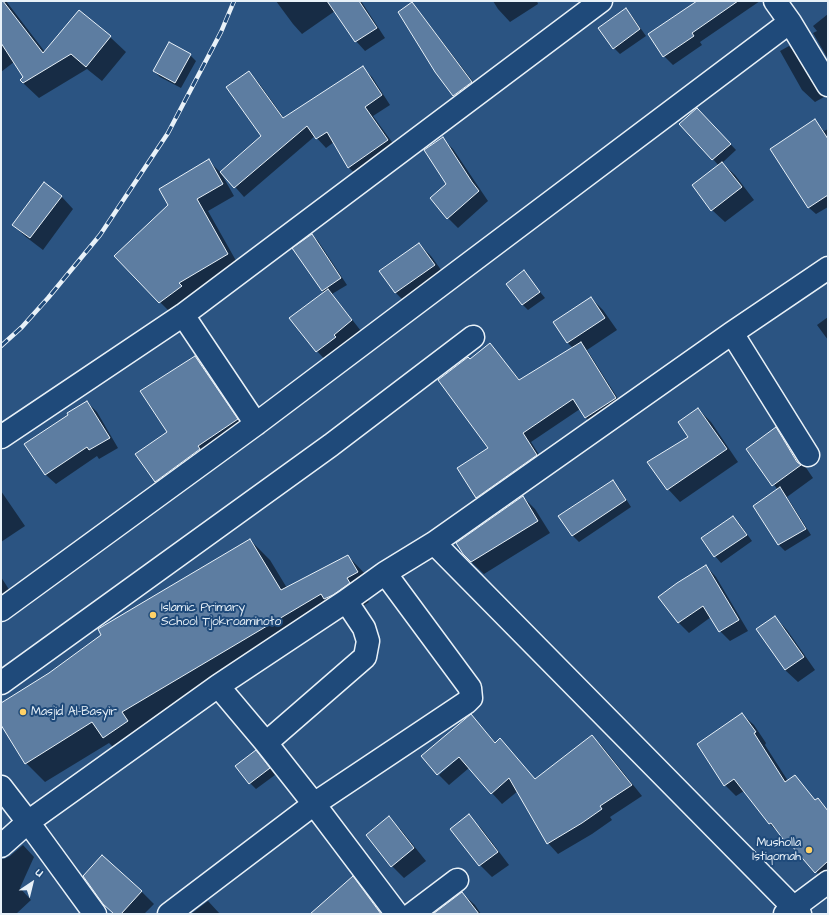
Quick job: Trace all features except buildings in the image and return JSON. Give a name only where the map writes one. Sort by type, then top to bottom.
[{"type":"street","points":[[1,437],[183,315],[601,1]]},
{"type":"street","points":[[775,1],[790,22],[828,85]]},
{"type":"street","points":[[1,610],[256,424],[790,22]]},
{"type":"street","points":[[1,846],[28,822],[218,686],[346,601],[385,573],[434,543],[732,333],[828,268]]},
{"type":"street","points":[[183,315],[256,424]]},
{"type":"street","points":[[732,333],[808,455]]},
{"type":"street","points":[[1,683],[325,449],[473,337]]},
{"type":"street","points":[[434,543],[793,912],[828,882]]},
{"type":"street","points":[[169,914],[314,804],[468,702],[471,698],[470,688],[385,573]]},
{"type":"street","points":[[266,743],[365,657],[368,641],[364,628],[346,601]]},
{"type":"street","points":[[218,686],[266,743],[314,804],[397,914]]},
{"type":"street","points":[[1,787],[95,914]]},
{"type":"street","points":[[412,914],[457,880]]},
{"type":"railway","points":[[1,346],[22,327],[48,298],[100,235],[168,133],[221,32],[234,1]]},
{"type":"place","name":"Islamic Primary School Tjokroaminoto","points":[[153,615]]},
{"type":"place","name":"Masjid Al-Basyir","points":[[23,712]]},
{"type":"place","name":"Musholla Istiqomah","points":[[809,850]]}]
